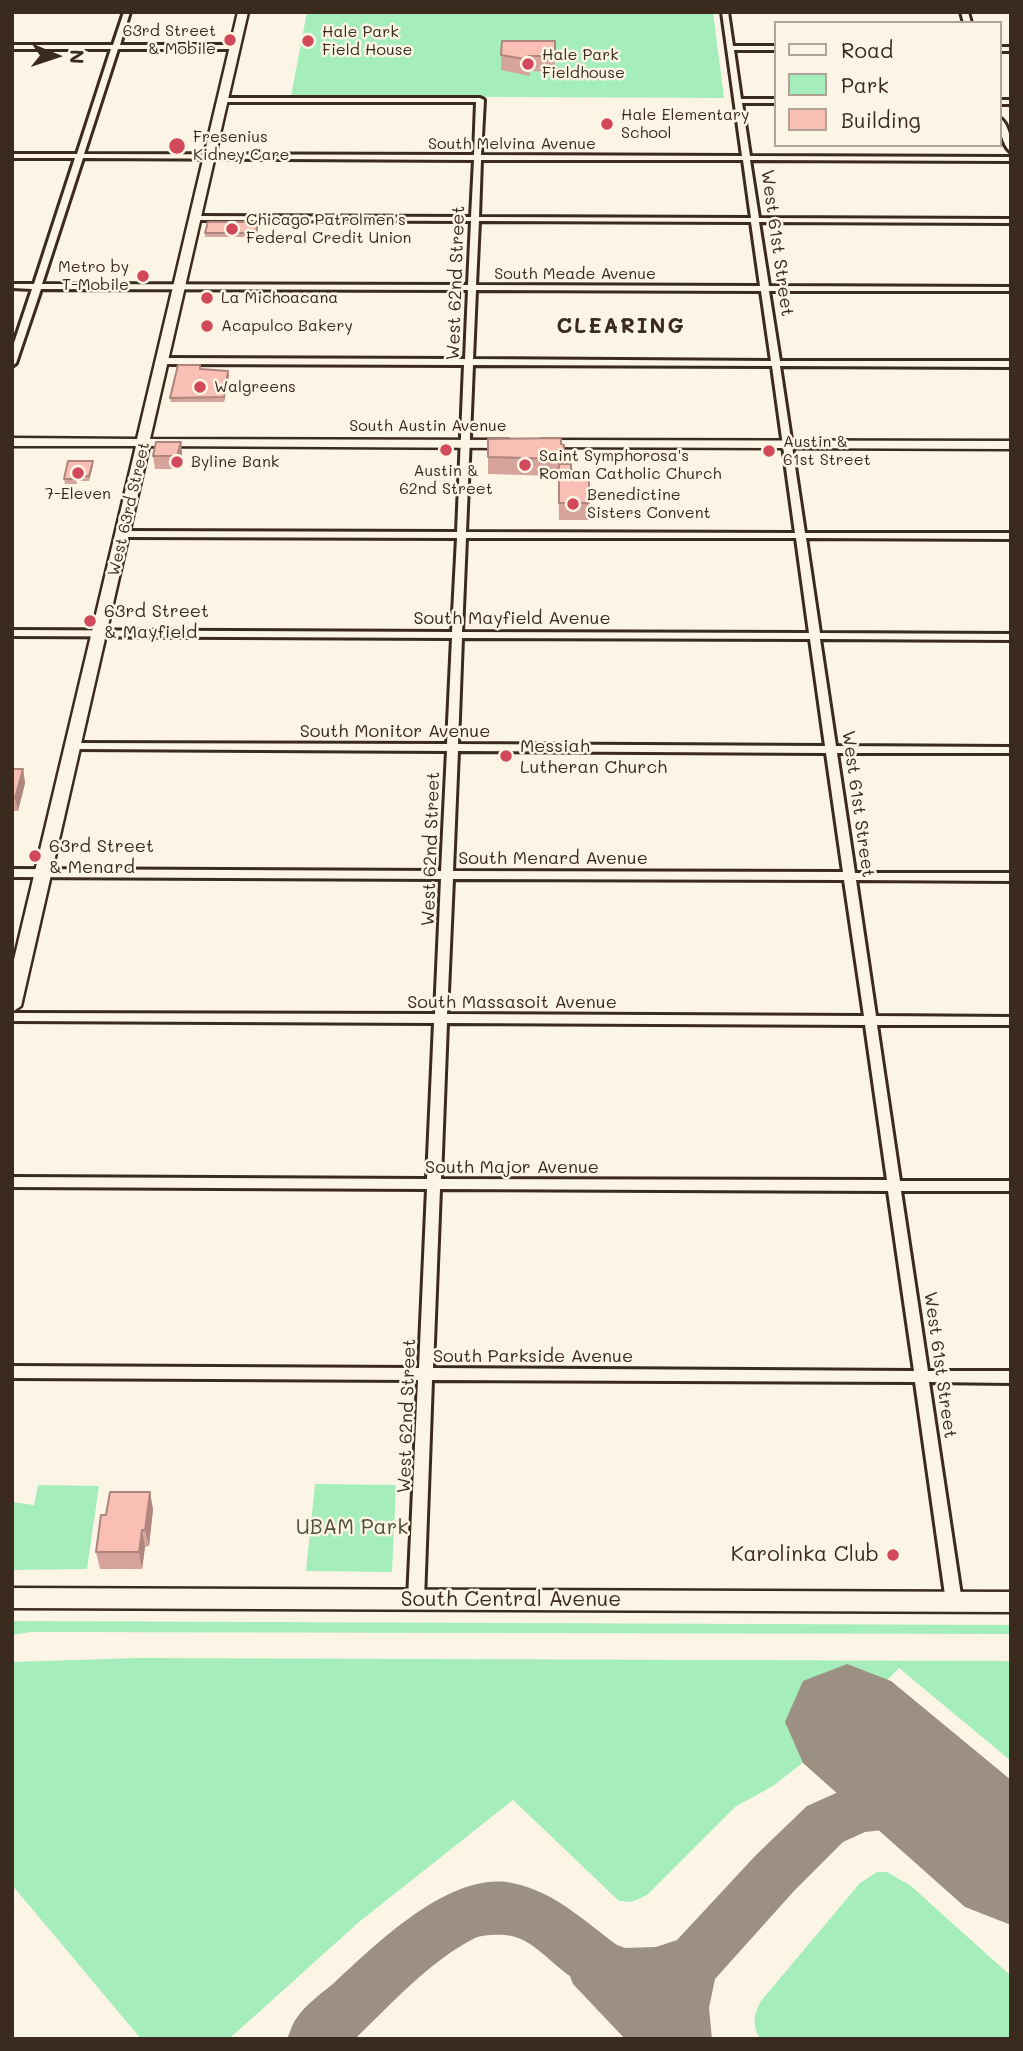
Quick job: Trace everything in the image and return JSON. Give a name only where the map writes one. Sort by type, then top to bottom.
[{"type":"main road","name":"West 63rd Street","points":[[12,1006],[243,12]]},
{"type":"main road","name":"South Austin Avenue","points":[[12,442],[1011,445]]},
{"type":"main road","name":"South Central Avenue","points":[[12,1598],[1011,1602]]},
{"type":"street","points":[[12,363],[127,12]]},
{"type":"street","name":"West 61st Street","points":[[725,12],[954,1602]]},
{"type":"street","points":[[12,47],[235,47]]},
{"type":"street","points":[[730,48],[774,48]]},
{"type":"street","name":"West 62nd Street","points":[[223,100],[480,100],[416,1600]]},
{"type":"street","points":[[738,101],[774,101]]},
{"type":"street","points":[[1002,125],[1011,150]]},
{"type":"street","name":"South Melvina Avenue","points":[[12,156],[1011,159]]},
{"type":"street","points":[[196,218],[1011,221]]},
{"type":"street","name":"South Meade Avenue","points":[[12,286],[1011,289]]},
{"type":"street","points":[[163,361],[1011,364]]},
{"type":"street","points":[[123,534],[1011,536]]},
{"type":"street","name":"South Mayfield Avenue","points":[[12,633],[1011,637]]},
{"type":"street","name":"South Monitor Avenue","points":[[73,746],[1011,750]]},
{"type":"street","name":"South Menard Avenue","points":[[12,873],[1011,877]]},
{"type":"street","name":"South Massasoit Avenue","points":[[12,1017],[1011,1021]]},
{"type":"street","name":"South Major Avenue","points":[[12,1182],[1011,1186]]},
{"type":"street","name":"South Parkside Avenue","points":[[12,1372],[1011,1377]]},
{"type":"green space","points":[[307,12],[713,12],[724,98],[291,96]]},
{"type":"green space","name":"UBAM Park","points":[[315,1484],[396,1485],[392,1572],[306,1571]]},
{"type":"green space","points":[[38,1485],[99,1486],[87,1569],[12,1570],[12,1502],[34,1505]]},
{"type":"green space","points":[[12,1621],[1011,1625],[1011,1634],[31,1632],[12,1635]]},
{"type":"green space","points":[[136,1658],[1011,1661],[1011,1761],[899,1668],[815,1753],[773,1786],[735,1807],[647,1895],[632,1902],[619,1901],[513,1800],[359,1922],[229,2039],[141,2039],[12,1885],[12,1662]]},
{"type":"green space","points":[[877,1872],[887,1872],[911,1886],[1011,1976],[1011,2039],[760,2039],[754,2020],[761,2001],[860,1883]]},
{"type":"building","points":[[502,41],[555,41],[555,56],[528,56],[530,60],[501,55]]},
{"type":"building","points":[[208,222],[258,222],[256,233],[205,233]]},
{"type":"building","name":"Walgreens","points":[[178,365],[200,365],[200,369],[228,371],[224,397],[170,398]]},
{"type":"building","points":[[561,438],[564,459],[488,457],[488,439]]},
{"type":"building","points":[[156,442],[181,442],[177,456],[153,456]]},
{"type":"building","name":"7-Eleven","points":[[68,461],[93,461],[89,476],[64,479]]},
{"type":"building","points":[[559,464],[571,464],[571,470],[589,470],[589,503],[559,503]]},
{"type":"building","points":[[12,769],[23,769],[15,798],[12,798]]},
{"type":"building","points":[[110,1492],[150,1492],[139,1552],[96,1552],[101,1515],[106,1515]]},
{"type":"taxiway","points":[[695,1960],[775,1873],[825,1824],[861,1807],[900,1803],[938,1814],[1004,1857]]},
{"type":"taxiway","points":[[315,2039],[370,1986],[417,1946],[440,1929],[478,1910],[510,1909],[536,1918],[600,1965],[625,1975],[656,1975],[695,1960]]},
{"type":"taxiway","points":[[684,2039],[683,1998],[695,1960]]},
{"type":"taxiway","points":[[592,1965],[664,2039]]},
{"type":"runway","points":[[847,1722],[1011,1862]]},
{"type":"place","name":"63rd Street & Mobile","points":[[230,40]]},
{"type":"place","name":"Hale Park Field House","points":[[308,41]]},
{"type":"place","name":"Hale Park Fieldhouse","points":[[528,64]]},
{"type":"place","name":"Hale Elementary School","points":[[607,124]]},
{"type":"place","name":"Fresenius Kidney Care","points":[[177,146]]},
{"type":"place","name":"Chicago Patrolmen's Federal Credit Union","points":[[232,229]]},
{"type":"place","name":"Metro by T-Mobile","points":[[143,276]]},
{"type":"place","name":"La Michoacana","points":[[207,298]]},
{"type":"place","name":"Acapulco Bakery","points":[[207,326]]},
{"type":"place","name":"Walgreens","points":[[200,387]]},
{"type":"place","name":"Austin & 62nd Street","points":[[446,450]]},
{"type":"place","name":"Austin & 61st Street","points":[[769,451]]},
{"type":"place","name":"Byline Bank","points":[[177,462]]},
{"type":"place","name":"Saint Symphorosa's Roman Catholic Church","points":[[525,465]]},
{"type":"place","name":"7-Eleven","points":[[78,473]]},
{"type":"place","name":"Benedictine Sisters Convent","points":[[573,504]]},
{"type":"place","name":"63rd Street & Mayfield","points":[[90,621]]},
{"type":"place","name":"Messiah Lutheran Church","points":[[506,756]]},
{"type":"place","name":"63rd Street & Menard","points":[[35,856]]},
{"type":"place","name":"Karolinka Club","points":[[893,1555]]},
{"type":"district","name":"CLEARING","points":[[621,327]]}]
